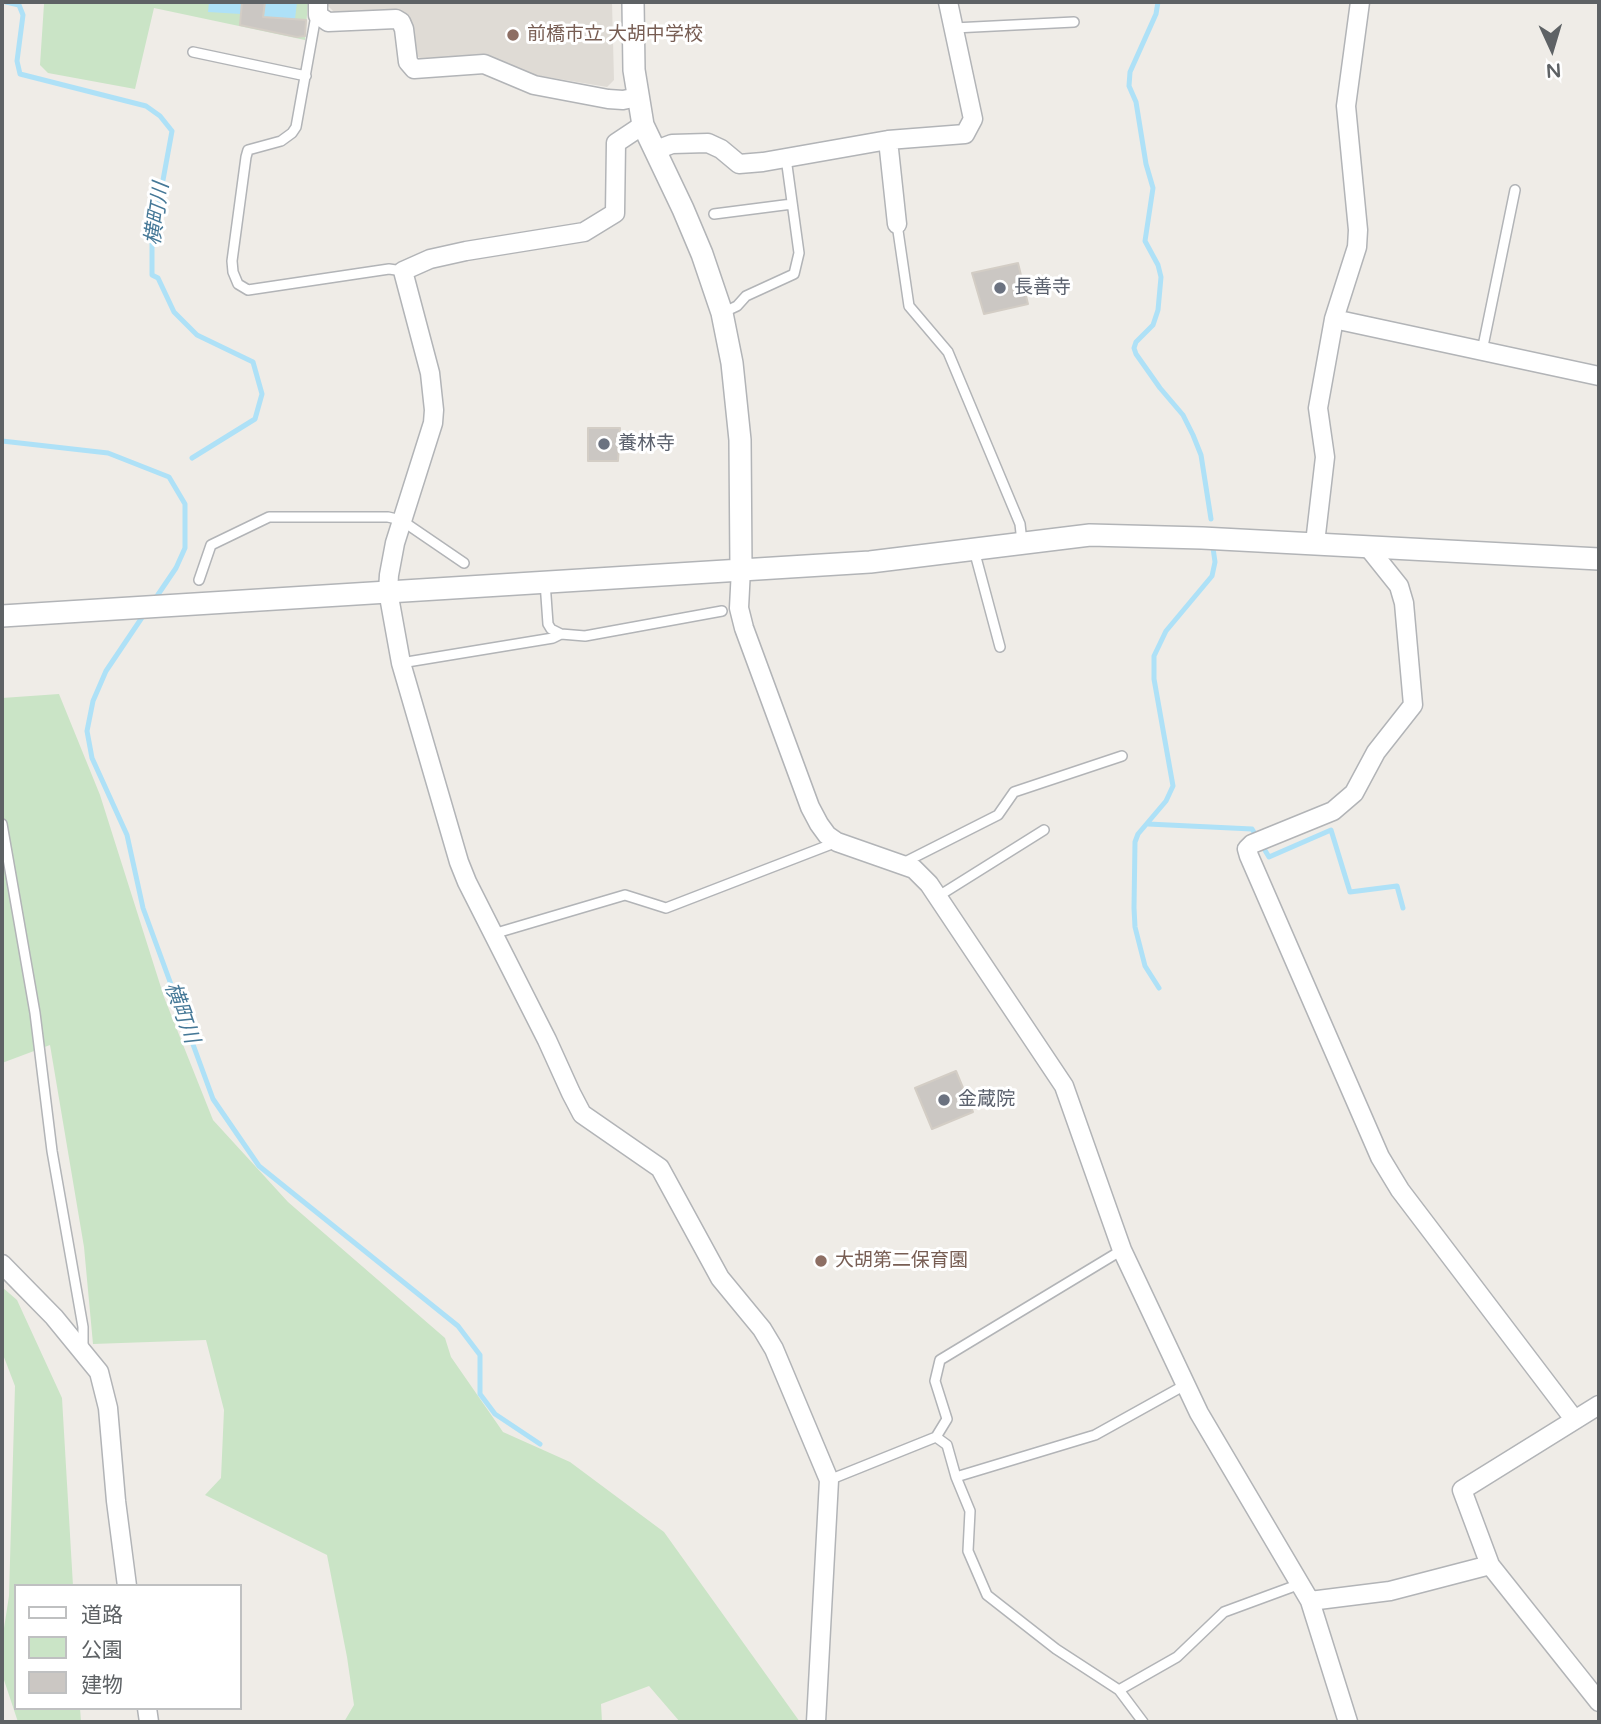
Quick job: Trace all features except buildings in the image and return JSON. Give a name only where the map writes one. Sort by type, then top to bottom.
[{"type":"street","points":[[632,2],[632,36],[643,125],[694,232],[722,313],[733,363],[739,416],[739,608],[810,807],[827,835],[836,842],[914,869],[937,897],[1064,1086],[1122,1250],[1185,1385],[1310,1601],[1348,1722]]},
{"type":"street","points":[[656,150],[672,144],[708,143],[721,149],[739,164],[888,140],[965,134],[973,119],[948,2]]},
{"type":"street","points":[[1315,543],[1325,457],[1318,408],[1334,319],[1357,247],[1358,230],[1346,106],[1360,2]]},
{"type":"street","points":[[318,8],[328,22],[396,19],[404,29],[408,62],[414,69],[484,64],[534,85],[608,99],[638,97]]},
{"type":"street","points":[[643,125],[616,142],[615,213],[584,232],[466,251],[430,259],[403,271],[430,373],[434,410],[433,423],[407,510],[401,520],[390,566],[388,592],[401,663],[459,862],[582,1114],[660,1168],[720,1278],[762,1329],[774,1349],[829,1480],[816,1722]]},
{"type":"street","points":[[888,140],[897,224]]},
{"type":"street","points":[[1334,319],[1599,376]]},
{"type":"street","points":[[2,616],[870,562],[1090,535],[1315,543],[1599,559]]},
{"type":"street","points":[[1367,546],[1399,586],[1404,603],[1413,705],[1376,752],[1354,793],[1333,811],[1252,844],[1247,849],[1380,1157],[1400,1190],[1574,1419]]},
{"type":"street","points":[[2,1264],[20,1280],[83,1350],[99,1372],[105,1389],[127,1584]]},
{"type":"street","points":[[1599,1405],[1462,1490],[1490,1565],[1599,1702]]},
{"type":"street","points":[[1310,1601],[1390,1591],[1490,1565]]},
{"type":"lane","points":[[318,8],[298,119],[292,133],[281,141],[248,150],[232,261],[238,284],[248,290],[389,269],[403,271]]},
{"type":"lane","points":[[954,28],[1074,22]]},
{"type":"lane","points":[[193,52],[306,76]]},
{"type":"lane","points":[[722,313],[737,306],[746,296],[794,274],[799,253],[786,158]]},
{"type":"lane","points":[[1482,351],[1515,190]]},
{"type":"lane","points":[[713,214],[792,204]]},
{"type":"lane","points":[[897,224],[909,306],[948,352],[1020,524],[1022,542]]},
{"type":"lane","points":[[200,580],[211,545],[269,517],[388,517],[401,520],[464,563]]},
{"type":"lane","points":[[974,548],[1000,647]]},
{"type":"lane","points":[[545,582],[548,624],[551,629],[561,634],[584,636],[722,611]]},
{"type":"lane","points":[[401,663],[553,638],[561,634]]},
{"type":"lane","points":[[901,864],[998,816],[1014,792],[1122,756]]},
{"type":"lane","points":[[2,824],[36,1013],[52,1151],[83,1327],[83,1350]]},
{"type":"lane","points":[[937,897],[1044,830]]},
{"type":"lane","points":[[493,934],[625,895],[666,908],[836,842]]},
{"type":"lane","points":[[829,1480],[936,1437],[947,1419],[934,1381],[940,1360],[1122,1250]]},
{"type":"lane","points":[[956,1477],[1095,1435],[1185,1385]]},
{"type":"lane","points":[[936,1437],[947,1445],[970,1511],[968,1551],[987,1595],[1056,1649],[1119,1690],[1143,1722]]},
{"type":"lane","points":[[1119,1690],[1177,1657],[1224,1612],[1300,1584]]},
{"type":"shaded area","name":"前橋市立 大胡中学校","points":[[327,2],[612,2],[614,80],[607,87],[523,73],[497,60],[484,57],[420,58],[414,54],[410,16],[400,11],[335,13]]},
{"type":"green space","points":[[38,2],[308,2],[305,40],[154,8],[135,89],[48,73],[40,65],[44,4]]},
{"type":"green space","points":[[59,694],[100,795],[164,997],[213,1120],[288,1202],[445,1338],[451,1357],[503,1432],[570,1462],[664,1532],[800,1722],[680,1722],[649,1686],[601,1704],[602,1722],[344,1722],[354,1705],[327,1555],[205,1495],[221,1478],[224,1410],[206,1340],[93,1344],[84,1247],[50,1045],[2,1063],[2,698]]},
{"type":"green space","points":[[2,1287],[17,1300],[62,1398],[73,1584],[14,1584],[14,1710],[2,1674],[2,1641],[9,1596],[15,1386],[2,1352]]},
{"type":"green space","points":[[14,1710],[80,1710],[81,1722],[18,1722]]},
{"type":"water","points":[[209,2],[242,2],[241,14],[208,12]]},
{"type":"water","points":[[265,2],[297,2],[295,19],[264,17]]},
{"type":"waterway","name":"横町川","points":[[6,2],[19,5],[23,15],[17,61],[20,74],[146,106],[160,116],[172,131],[152,240],[152,275],[158,278],[174,312],[197,335],[253,362],[262,394],[255,419],[192,458]]},
{"type":"waterway","points":[[1158,2],[1156,14],[1130,72],[1129,86],[1136,102],[1146,164],[1153,188],[1145,241],[1158,265],[1161,277],[1158,310],[1153,325],[1136,342],[1134,348],[1160,388],[1183,415],[1193,435],[1201,455],[1211,519]]},
{"type":"waterway","points":[[2,441],[108,453],[169,477],[185,504],[185,548],[176,568],[155,599]]},
{"type":"waterway","points":[[1159,988],[1145,966],[1135,927],[1134,908],[1135,842],[1138,834],[1166,801],[1173,786],[1154,679],[1154,656],[1166,631],[1212,576],[1215,562],[1213,548]]},
{"type":"waterway","name":"横町川","points":[[145,613],[106,671],[93,701],[87,731],[92,758],[127,835],[143,908],[213,1099],[259,1166],[458,1326],[480,1355],[480,1394],[495,1414],[540,1444]]},
{"type":"waterway","points":[[1148,824],[1252,829],[1269,857],[1331,830],[1350,892],[1397,886],[1403,908]]},
{"type":"place","name":"前橋市立 大胡中学校","points":[[513,35]]},
{"type":"place","name":"長善寺","points":[[1000,288]]},
{"type":"place","name":"養林寺","points":[[604,444]]},
{"type":"place","name":"金蔵院","points":[[944,1100]]},
{"type":"place","name":"大胡第二保育園","points":[[821,1261]]}]
